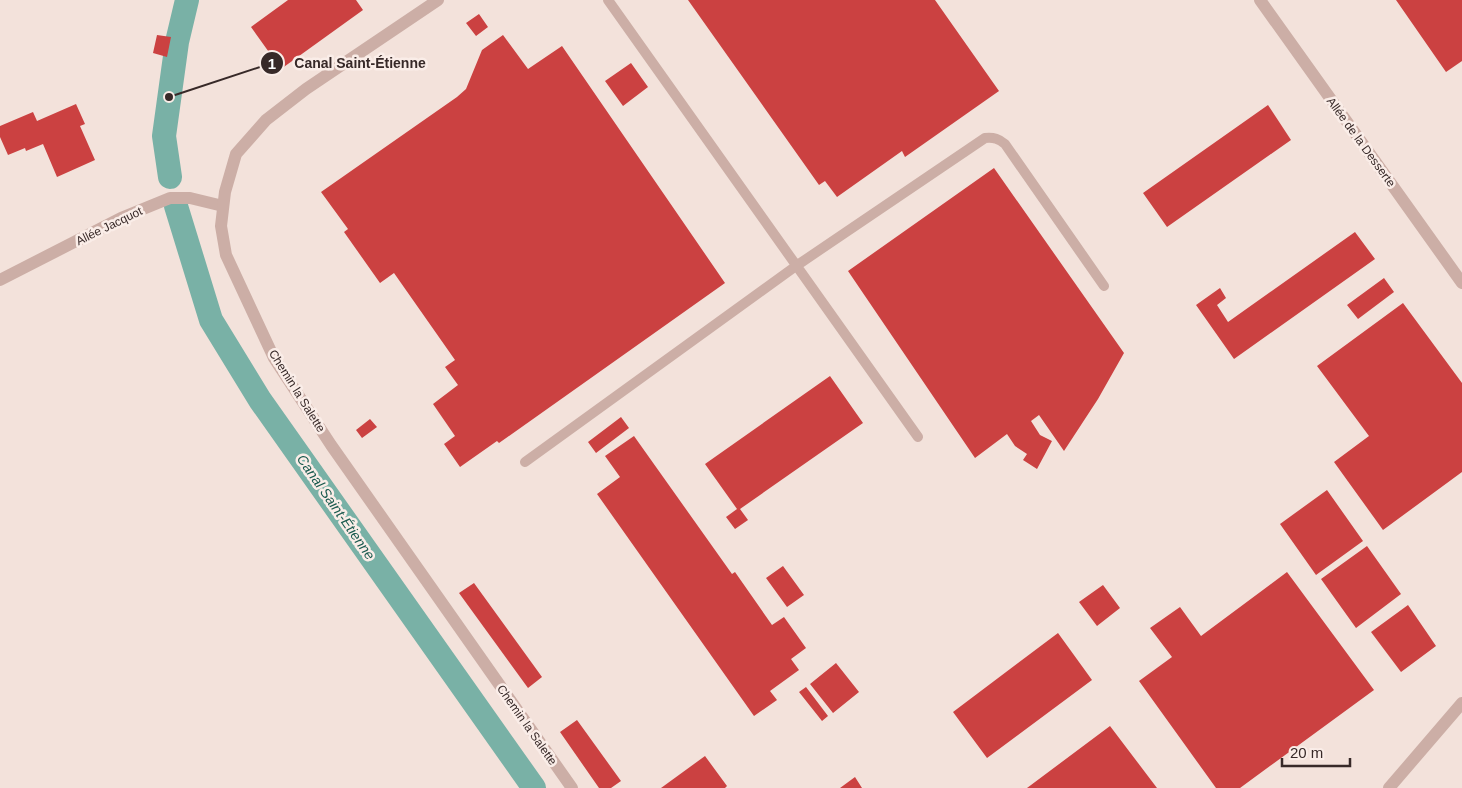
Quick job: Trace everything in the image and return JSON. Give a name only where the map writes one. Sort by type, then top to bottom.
[{"type":"street","name":"Chemin la Salette","points":[[438,0],[306,89],[266,120],[236,154],[225,192],[221,226],[226,255],[274,358],[331,445],[572,788]]},
{"type":"street","name":"Allée de la Desserte","points":[[1260,0],[1462,283]]},
{"type":"street","name":"Allée Jacquot","points":[[0,280],[121,218],[170,198],[190,198],[223,206]]},
{"type":"street","points":[[1389,788],[1462,703]]},
{"type":"lane","points":[[612,2],[918,437]]},
{"type":"lane","points":[[525,462],[796,266],[986,138],[992,137],[1005,144],[1104,286]]},
{"type":"building","points":[[288,0],[356,0],[363,10],[281,69],[251,27]]},
{"type":"building","points":[[688,0],[935,0],[999,91],[905,157],[902,151],[837,197],[825,181],[819,185]]},
{"type":"building","points":[[1396,0],[1462,0],[1462,61],[1446,72]]},
{"type":"building","points":[[479,14],[488,27],[476,36],[466,23]]},
{"type":"building","points":[[157,35],[171,37],[167,57],[153,53]]},
{"type":"building","points":[[503,35],[528,69],[562,46],[725,283],[499,443],[497,441],[460,467],[444,444],[455,436],[433,404],[458,385],[445,367],[455,360],[394,273],[380,283],[344,232],[348,229],[321,192],[457,97],[466,89],[482,50]]},
{"type":"building","points":[[631,63],[648,87],[623,106],[605,81]]},
{"type":"building","points":[[76,104],[85,124],[80,126],[95,160],[57,177],[43,144],[26,151],[25,148],[8,155],[0,137],[0,126],[33,112],[37,121]]},
{"type":"building","points":[[1268,105],[1291,140],[1167,227],[1143,193]]},
{"type":"building","points":[[994,168],[1124,353],[1098,399],[1064,451],[1039,415],[1031,421],[1040,435],[1052,441],[1037,469],[1023,460],[1027,454],[1015,446],[1007,434],[975,458],[848,271]]},
{"type":"building","points":[[1355,232],[1375,259],[1234,359],[1196,305],[1220,288],[1226,298],[1217,305],[1228,322]]},
{"type":"building","points":[[1384,278],[1394,292],[1358,319],[1347,305]]},
{"type":"building","points":[[1403,303],[1462,383],[1462,472],[1383,530],[1334,462],[1369,436],[1317,366]]},
{"type":"building","points":[[830,376],[863,423],[740,509],[748,520],[735,529],[726,517],[737,509],[705,464]]},
{"type":"building","points":[[621,417],[629,428],[596,453],[588,442]]},
{"type":"building","points":[[370,419],[377,427],[362,438],[356,430]]},
{"type":"building","points":[[634,436],[732,574],[735,572],[772,625],[784,617],[806,648],[791,659],[799,670],[770,691],[777,700],[754,716],[597,494],[620,477],[605,456]]},
{"type":"building","points":[[1327,490],[1363,541],[1316,575],[1280,524]]},
{"type":"building","points":[[1367,546],[1401,594],[1356,628],[1321,579]]},
{"type":"building","points":[[783,566],[804,595],[787,607],[766,578]]},
{"type":"building","points":[[1287,572],[1374,690],[1240,788],[1216,788],[1139,681],[1172,657],[1150,628],[1180,607],[1201,636]]},
{"type":"building","points":[[474,583],[542,677],[528,688],[459,593]]},
{"type":"building","points":[[1103,585],[1120,608],[1097,626],[1079,602]]},
{"type":"building","points":[[1408,605],[1436,646],[1401,672],[1371,632]]},
{"type":"building","points":[[1058,633],[1092,680],[987,758],[953,712]]},
{"type":"building","points":[[836,663],[859,692],[833,713],[810,684]]},
{"type":"building","points":[[806,687],[828,716],[822,721],[799,692]]},
{"type":"building","points":[[577,720],[621,781],[611,788],[599,788],[560,732]]},
{"type":"building","points":[[1110,726],[1157,788],[1027,788]]},
{"type":"building","points":[[705,756],[727,786],[725,788],[661,788]]},
{"type":"building","points":[[855,777],[862,788],[840,788]]},
{"type":"waterway","name":"Canal Saint-Étienne","points":[[170,177],[164,136],[177,42],[187,0]]},
{"type":"waterway","name":"Canal Saint-Étienne","points":[[176,206],[211,320],[260,400],[534,788]]},
{"type":"place","name":"Canal Saint-Étienne","points":[[169,97]]}]
